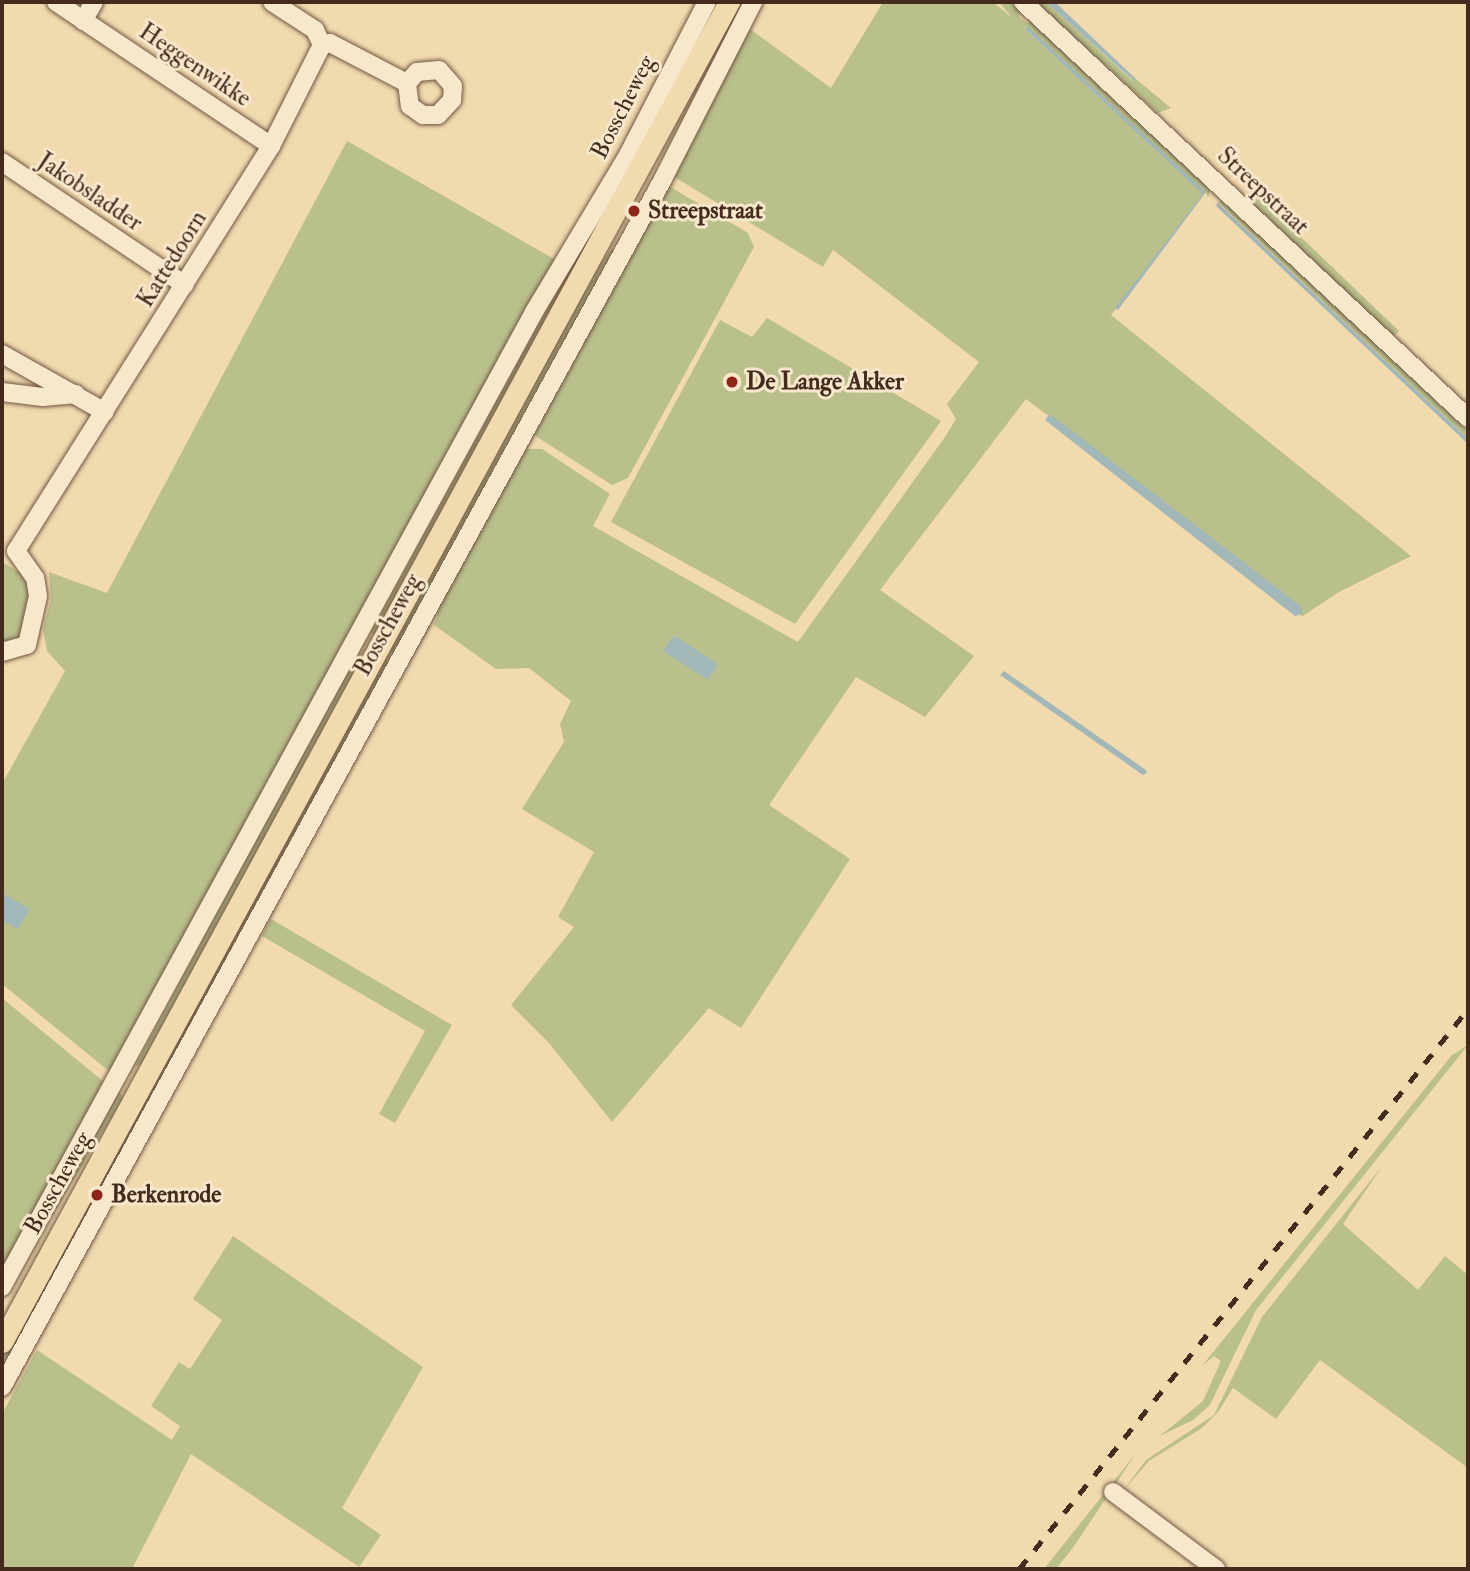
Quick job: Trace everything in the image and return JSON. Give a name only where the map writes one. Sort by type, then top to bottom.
[{"type":"main road","name":"Bosscheweg","points":[[2,1342],[729,2]]},
{"type":"street","name":"Heggenwikke","points":[[56,2],[271,146]]},
{"type":"street","points":[[83,20],[94,2]]},
{"type":"street","points":[[272,2],[315,30],[322,45],[330,43],[407,83]]},
{"type":"street","name":"Bosscheweg","points":[[2,1287],[534,312],[628,155],[707,2]]},
{"type":"street","name":"Bosscheweg","points":[[2,1387],[663,179],[753,2]]},
{"type":"street","name":"Streepstraat","points":[[1023,2],[1468,418]]},
{"type":"street","name":"Kattedoorn","points":[[9,551],[105,412],[271,146],[322,45]]},
{"type":"street","name":"Jakobsladder","points":[[8,166],[185,285]]},
{"type":"street","name":"Bosscheweg","points":[[642,166],[663,179]]},
{"type":"street","points":[[2,354],[105,412]]},
{"type":"street","points":[[2,392],[43,397],[76,394]]},
{"type":"street","points":[[2,652],[27,645],[35,623],[38,596],[35,578],[9,551]]},
{"type":"street","name":"Bosscheweg","points":[[354,638],[377,650]]},
{"type":"street","points":[[118,1074],[160,1097]]},
{"type":"street","points":[[1113,1492],[1216,1569]]},
{"type":"green space","points":[[714,2],[719,2],[377,632],[370,634]]},
{"type":"green space","points":[[883,2],[993,2],[1012,18],[999,2],[1009,2],[1020,11],[1019,17],[1027,23],[1032,21],[1211,187],[1208,198],[1206,192],[1027,27],[1025,29],[1204,194],[1111,315],[1411,556],[1339,592],[1301,617],[1302,607],[1026,399],[880,590],[974,656],[925,717],[856,677],[769,805],[850,859],[741,1028],[709,1008],[612,1122],[549,1043],[511,1005],[574,927],[558,917],[594,852],[522,809],[564,742],[560,724],[571,701],[529,668],[496,669],[434,625],[440,608],[377,721],[667,185],[748,233],[754,247],[628,478],[612,485],[534,435],[527,449],[542,449],[610,494],[593,526],[798,642],[945,437],[956,419],[947,404],[979,362],[833,250],[823,267],[671,175],[746,26],[831,88]],"holes":[[[674,635],[718,664],[708,679],[664,650]]]},
{"type":"green space","points":[[1036,2],[1046,2],[1133,81],[1136,79],[1171,108],[1158,113]]},
{"type":"green space","points":[[347,141],[556,260],[110,1072],[2,984],[2,784],[65,671],[47,651],[43,629],[51,599],[49,572],[107,593]]},
{"type":"green space","points":[[1258,196],[1399,331],[1393,336],[1252,203]]},
{"type":"green space","points":[[1224,199],[1468,431],[1468,439],[1219,203],[1214,205]]},
{"type":"green space","points":[[612,249],[619,253],[394,653],[387,650],[591,275]]},
{"type":"green space","points":[[767,318],[941,421],[795,624],[611,522],[720,320],[752,337]]},
{"type":"green space","points":[[2,562],[27,577],[30,588],[26,618],[19,637],[10,644],[2,644]]},
{"type":"green space","points":[[357,652],[362,660],[141,1065],[135,1066]]},
{"type":"green space","points":[[383,658],[389,662],[159,1080],[157,1077]]},
{"type":"green space","points":[[271,919],[452,1025],[395,1123],[379,1114],[425,1031],[262,936]]},
{"type":"green space","points":[[2,998],[104,1082],[2,1269]]},
{"type":"green space","points":[[1468,1045],[1256,1310],[1210,1405],[1193,1420],[1160,1436],[1203,1401],[1221,1361],[1214,1356],[1202,1366],[1452,1055]]},
{"type":"green space","points":[[117,1091],[124,1097],[49,1221],[46,1219]]},
{"type":"green space","points":[[139,1107],[147,1107],[2,1380],[2,1359]]},
{"type":"green space","points":[[1383,1165],[1343,1224],[1418,1290],[1445,1256],[1468,1275],[1468,1468],[1320,1360],[1276,1419],[1233,1388],[1218,1412],[1202,1428],[1149,1461],[1123,1491],[1146,1460],[1214,1415],[1262,1317]]},
{"type":"green space","points":[[233,1236],[423,1367],[342,1508],[381,1535],[359,1567],[191,1454],[132,1569],[2,1569],[2,1414],[37,1350],[172,1440],[180,1426],[151,1406],[179,1362],[190,1369],[222,1320],[193,1299]]},
{"type":"green space","points":[[1137,1452],[1072,1549],[1056,1569],[1044,1569]]},
{"type":"shaded area","points":[[1046,2],[1055,2],[1136,79],[1134,81]]},
{"type":"shaded area","points":[[1027,26],[1206,192],[1118,310],[1115,308],[1203,194],[1025,29]]},
{"type":"shaded area","points":[[1218,203],[1468,439],[1468,444],[1216,206]]},
{"type":"shaded area","points":[[1050,414],[1302,607],[1302,614],[1295,616],[1045,420]]},
{"type":"shaded area","points":[[674,635],[718,664],[708,680],[663,651]]},
{"type":"shaded area","points":[[1004,671],[1147,773],[1143,775],[1000,675]]},
{"type":"shaded area","points":[[2,893],[30,909],[18,929],[2,920]]},
{"type":"railway","points":[[1019,1569],[1468,1009]]},
{"type":"place","name":"Streepstraat","points":[[634,211]]},
{"type":"place","name":"De Lange Akker","points":[[732,382]]},
{"type":"place","name":"Berkenrode","points":[[97,1195]]}]
